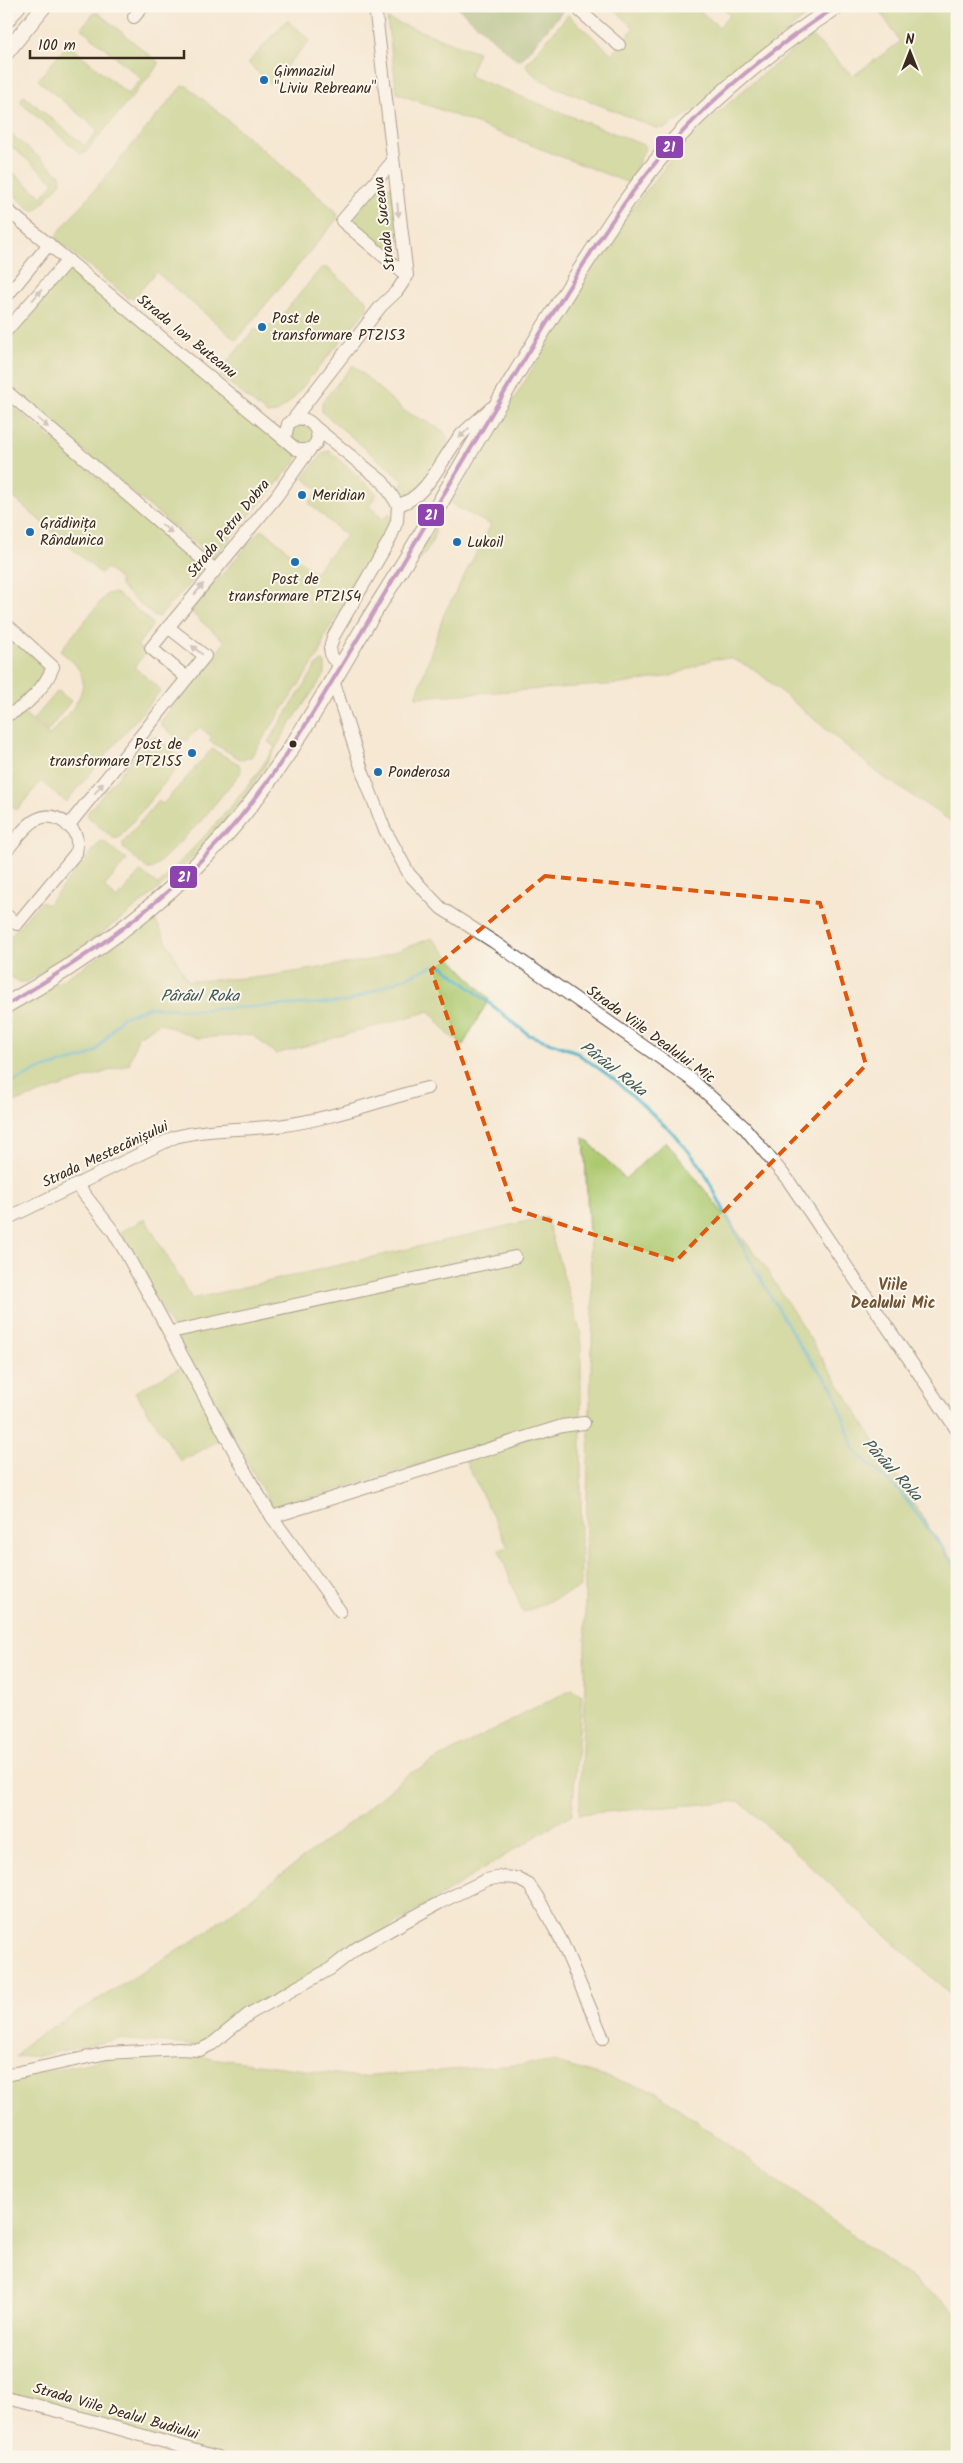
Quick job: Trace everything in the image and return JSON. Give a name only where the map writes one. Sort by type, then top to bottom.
[{"type":"main road","points":[[6,1005],[57,974],[127,925],[168,891],[217,844],[264,785],[333,680],[433,516],[499,399],[610,223],[666,152],[696,118],[753,68],[809,24],[837,6]]},
{"type":"street","points":[[6,21],[18,6]]},
{"type":"street","points":[[6,52],[44,6]]},
{"type":"street","points":[[134,18],[144,6]]},
{"type":"street","name":"Strada Suceava","points":[[292,421],[407,276],[375,6]]},
{"type":"street","points":[[586,6],[581,12],[619,45]]},
{"type":"street","name":"Strada Suceava","points":[[393,162],[342,220],[407,276]]},
{"type":"street","name":"Strada Ion Buteanu","points":[[6,209],[296,449],[303,451],[310,449]]},
{"type":"street","points":[[6,296],[49,244]]},
{"type":"street","points":[[6,331],[68,260]]},
{"type":"street","points":[[6,391],[215,570]]},
{"type":"street","points":[[398,505],[408,502],[421,490],[463,433],[499,399]]},
{"type":"street","points":[[285,438],[286,429],[292,421],[302,419],[383,482],[398,505],[397,521],[390,539],[333,637],[330,648],[332,658],[342,665]]},
{"type":"street","points":[[310,449],[318,440],[316,428]]},
{"type":"street","name":"Strada Petru Dobra","points":[[187,678],[151,648],[260,515],[310,449]]},
{"type":"street","points":[[6,624],[52,667],[50,674],[23,707],[6,715]]},
{"type":"street","points":[[68,826],[205,656],[168,627]]},
{"type":"street","name":"Strada Viile Dealului Mic","points":[[333,680],[363,773],[384,828],[408,874],[441,908],[494,942],[692,1080],[744,1127],[788,1180],[957,1430]]},
{"type":"street","points":[[6,851],[26,827],[38,818],[50,815],[75,832],[78,842],[76,853],[17,924],[6,915]]},
{"type":"street","name":"Strada Mestecănișului","points":[[6,1219],[176,1137],[195,1132],[278,1126],[304,1121],[427,1088]]},
{"type":"street","points":[[77,1185],[113,1231],[171,1332],[272,1517],[340,1611]]},
{"type":"street","points":[[171,1332],[515,1258]]},
{"type":"street","points":[[272,1517],[553,1429],[584,1423]]},
{"type":"street","points":[[6,2075],[108,2053],[179,2049],[200,2050],[212,2044],[257,2009],[330,1969],[357,1948],[439,1903],[486,1880],[501,1877],[516,1878],[529,1885],[538,1898],[562,1942],[603,2038]]},
{"type":"street","name":"Strada Viile Dealul Budiului","points":[[6,2398],[217,2457]]},
{"type":"highlighted area","points":[[545,876],[820,903],[866,1065],[676,1261],[514,1209],[431,970]]},
{"type":"green space","points":[[456,6],[567,6],[521,60],[517,60]]},
{"type":"green space","points":[[611,6],[694,6],[719,27],[730,15],[720,6],[822,6],[802,19],[691,112],[665,128],[656,128],[549,84],[535,76],[526,64],[568,15],[612,54],[634,28]]},
{"type":"green space","points":[[877,6],[950,6],[957,70],[957,825],[882,776],[754,669],[730,658],[713,659],[671,676],[621,684],[416,697],[444,614],[491,525],[451,504],[617,228],[671,159],[703,126],[760,76],[812,36],[853,76],[900,42]]},
{"type":"green space","points":[[94,13],[98,13],[158,62],[158,66],[85,153],[80,153],[22,104],[21,100],[24,96],[85,146],[98,130],[38,80],[68,44],[128,94],[142,79],[81,28]]},
{"type":"green space","points":[[387,19],[478,52],[469,76],[646,146],[629,183],[397,93]]},
{"type":"green space","points":[[287,20],[310,40],[270,84],[248,63]]},
{"type":"green space","points":[[182,86],[187,86],[337,212],[337,219],[236,340],[156,272],[135,297],[128,298],[57,240],[57,234]]},
{"type":"green space","points":[[6,130],[60,175],[61,182],[37,210],[31,210],[6,188],[6,167],[42,197],[54,182],[6,142]]},
{"type":"green space","points":[[377,185],[392,187],[400,262],[349,217]]},
{"type":"green space","points":[[321,268],[327,268],[367,301],[367,309],[291,401],[277,413],[267,414],[222,377],[221,369],[256,328],[262,334],[268,326],[274,325]]},
{"type":"green space","points":[[73,270],[296,453],[297,460],[215,556],[209,556],[6,386],[6,341],[66,271]]},
{"type":"green space","points":[[353,365],[404,411],[435,426],[443,431],[447,437],[448,446],[420,487],[406,496],[400,486],[404,481],[322,412],[322,402]]},
{"type":"green space","points":[[7,401],[200,565],[201,571],[160,616],[155,617],[120,586],[120,580],[106,568],[101,574],[6,491]]},
{"type":"green space","points":[[300,423],[313,431],[312,443],[299,445],[292,439],[292,426]]},
{"type":"green space","points":[[330,451],[377,494],[369,506],[383,519],[389,513],[391,517],[384,538],[325,635],[320,653],[251,757],[242,760],[209,741],[212,737],[200,727],[187,740],[179,740],[161,725],[161,721],[225,642],[193,614],[193,608],[259,532],[264,530],[314,573],[346,536],[309,503],[319,491],[303,477],[324,452]]},
{"type":"green space","points":[[436,524],[431,544],[418,561],[408,570]]},
{"type":"green space","points":[[107,594],[119,595],[151,622],[152,626],[137,646],[146,653],[134,667],[161,690],[66,802],[41,781],[17,810],[6,801],[6,722],[24,714],[49,736],[69,713],[80,695],[83,685],[82,676],[75,665],[60,651]]},
{"type":"green space","points":[[6,631],[47,670],[18,706],[6,709]]},
{"type":"green space","points":[[322,661],[325,663],[325,674],[294,718],[253,784],[226,821],[182,868],[108,929],[27,982],[20,982],[6,974],[6,941],[41,901],[47,905],[100,842],[103,841],[127,860],[104,887],[117,899],[141,871],[158,885],[220,819],[249,784],[275,747],[268,742],[317,665]]},
{"type":"green space","points":[[58,691],[71,701],[47,732],[33,720]]},
{"type":"green space","points":[[151,737],[156,737],[181,758],[181,763],[119,838],[113,838],[88,817],[88,812]]},
{"type":"green space","points":[[212,749],[239,764],[241,772],[200,822],[154,868],[148,869],[123,848],[123,843],[158,801],[163,804]]},
{"type":"green space","points":[[153,916],[188,981],[263,977],[375,959],[432,938],[489,999],[463,1045],[448,1034],[430,1011],[276,1054],[252,1035],[197,1038],[160,1023],[138,1036],[129,1064],[6,1105],[6,1014],[100,956]]},
{"type":"green space","points":[[584,1137],[625,1179],[666,1141],[763,1264],[957,1572],[957,2001],[740,1801],[579,1814],[585,1682],[585,1557],[593,1313]]},
{"type":"green space","points":[[546,1217],[581,1334],[581,1587],[523,1613],[499,1550],[508,1547],[461,1452],[273,1509],[232,1434],[181,1461],[135,1392],[191,1362],[120,1232],[145,1219],[192,1299]]},
{"type":"green space","points":[[572,1689],[582,1695],[572,1814],[199,2046],[118,2039],[43,2055],[16,2057],[27,2043],[195,1940],[352,1821],[407,1775]]},
{"type":"green space","points":[[195,2056],[359,2077],[553,2062],[655,2091],[957,2312],[957,2457],[218,2457],[6,2397],[6,2080],[117,2057]]},
{"type":"waterway","name":"Pârâul Roka","points":[[6,1086],[38,1070],[86,1057],[96,1051],[121,1018],[149,1007],[193,1010],[347,1002],[433,966],[443,966],[529,1035],[574,1051],[615,1080],[672,1132],[701,1166],[754,1268],[801,1347],[833,1388],[855,1451],[899,1491],[957,1566]]},
{"type":"transit line","name":"21","points":[[6,1005],[69,966],[130,923],[186,874],[238,820],[268,781],[305,725],[563,297],[635,189],[676,139],[712,102],[773,51],[837,6]]},
{"type":"place","name":"Gimnaziul \"Liviu Rebreanu\"","points":[[264,80]]},
{"type":"place","name":"Post de transformare PTZ153","points":[[262,327]]},
{"type":"place","name":"Meridian","points":[[302,495]]},
{"type":"place","name":"Grădinița Rândunica","points":[[30,532]]},
{"type":"place","name":"Lukoil","points":[[457,542]]},
{"type":"place","name":"Post de transformare PTZ154","points":[[295,562]]},
{"type":"place","name":"Post de transformare PTZ155","points":[[192,753]]},
{"type":"place","name":"Ponderosa","points":[[378,772]]},
{"type":"district","name":"Viile Dealului Mic","points":[[893,1293]]}]
